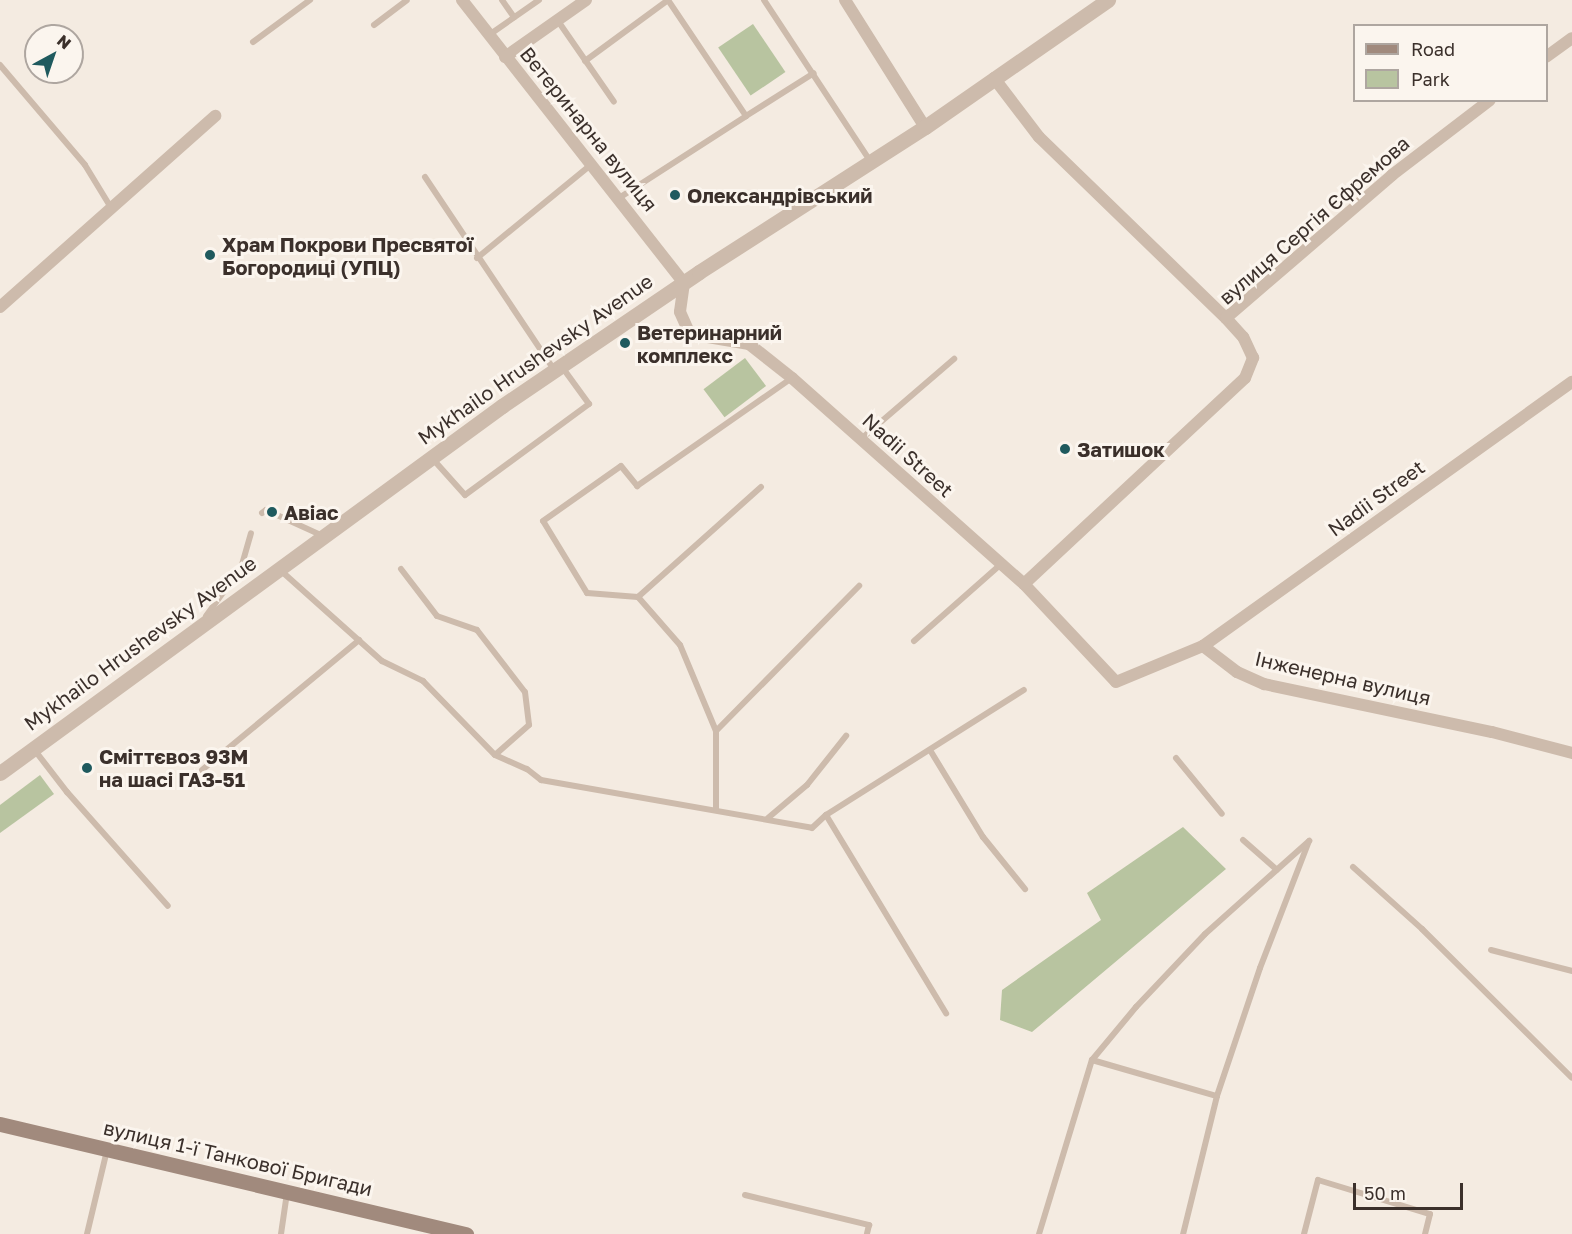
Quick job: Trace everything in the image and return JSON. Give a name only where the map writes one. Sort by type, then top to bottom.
[{"type":"main road","name":"вулиця 1-ї Танкової Бригади","points":[[0,1124],[466,1234]]},
{"type":"street","name":"Ветеринарна вулиця","points":[[462,0],[684,283]]},
{"type":"street","points":[[505,57],[586,0]]},
{"type":"street","points":[[845,0],[925,127]]},
{"type":"street","name":"Mykhailo Hrushevsky Avenue","points":[[0,773],[431,456],[684,283],[925,127],[1108,0]]},
{"type":"street","points":[[1548,56],[1572,38]]},
{"type":"street","points":[[994,78],[1039,137],[1226,318]]},
{"type":"street","name":"вулиця Сергія Єфремова","points":[[1024,584],[1245,378],[1253,358],[1243,337],[1226,318],[1392,175],[1487,102]]},
{"type":"street","points":[[0,307],[52,264],[110,206],[215,116]]},
{"type":"street","name":"Nadii Street","points":[[684,283],[680,312],[690,334],[749,344],[792,378],[1024,584],[1116,682],[1203,646],[1572,382]]},
{"type":"street","name":"Інженерна вулиця","points":[[1203,646],[1237,672],[1264,684],[1492,732],[1572,753]]},
{"type":"lane","points":[[253,42],[310,0]]},
{"type":"lane","points":[[374,25],[407,0]]},
{"type":"lane","points":[[502,0],[514,17]]},
{"type":"lane","points":[[489,35],[539,0]]},
{"type":"lane","points":[[585,60],[668,0],[746,116]]},
{"type":"lane","points":[[764,0],[814,73],[870,162]]},
{"type":"lane","points":[[557,20],[614,102]]},
{"type":"lane","points":[[0,64],[85,165],[110,206]]},
{"type":"lane","points":[[619,198],[814,73]]},
{"type":"lane","points":[[477,258],[591,164]]},
{"type":"lane","points":[[425,177],[477,258],[559,369],[589,404],[465,495],[431,456]]},
{"type":"lane","points":[[860,439],[954,359]]},
{"type":"lane","points":[[716,809],[716,731],[680,645],[638,597],[587,593],[543,521],[621,466],[637,486],[792,378]]},
{"type":"lane","points":[[638,597],[761,488]]},
{"type":"lane","points":[[262,513],[266,510],[324,536]]},
{"type":"lane","points":[[201,623],[240,568],[251,533]]},
{"type":"lane","points":[[914,641],[1001,564]]},
{"type":"lane","points":[[279,568],[382,661],[423,681],[495,755],[527,769],[541,780],[768,818],[812,828],[826,814],[1024,690]]},
{"type":"lane","points":[[401,568],[437,616],[477,630],[525,692],[529,725],[495,755]]},
{"type":"lane","points":[[716,731],[859,586]]},
{"type":"lane","points":[[202,771],[359,640]]},
{"type":"lane","points":[[768,818],[807,785],[846,736]]},
{"type":"lane","points":[[33,747],[67,792],[168,906]]},
{"type":"lane","points":[[930,750],[983,837],[1025,889]]},
{"type":"lane","points":[[1176,758],[1222,814]]},
{"type":"lane","points":[[826,814],[946,1013]]},
{"type":"lane","points":[[1243,840],[1277,870]]},
{"type":"lane","points":[[1039,1234],[1092,1060],[1136,1007],[1205,934],[1309,841],[1260,968],[1217,1096],[1183,1234]]},
{"type":"lane","points":[[1353,867],[1422,929],[1572,1078]]},
{"type":"lane","points":[[1491,950],[1572,971]]},
{"type":"lane","points":[[1092,1060],[1217,1096]]},
{"type":"lane","points":[[87,1234],[107,1148]]},
{"type":"lane","points":[[1304,1234],[1318,1180],[1430,1214],[1425,1234]]},
{"type":"lane","points":[[281,1234],[287,1191]]},
{"type":"lane","points":[[745,1195],[869,1225],[867,1234]]},
{"type":"green space","points":[[753,24],[785,72],[751,96],[718,47]]},
{"type":"green space","points":[[745,358],[766,386],[725,417],[703,389]]},
{"type":"green space","points":[[40,775],[54,794],[0,833],[0,805]]},
{"type":"green space","points":[[1183,827],[1226,869],[1032,1032],[1000,1020],[1002,990],[1101,920],[1087,893]]},
{"type":"place","name":"Олександрівський","points":[[675,195]]},
{"type":"place","name":"Храм Покрови Пресвятої Богородиці (УПЦ)","points":[[210,255]]},
{"type":"place","name":"Ветеринарний комплекс","points":[[625,343]]},
{"type":"place","name":"Затишок","points":[[1065,449]]},
{"type":"place","name":"Авіас","points":[[272,512]]},
{"type":"place","name":"Сміттєвоз 93М на шасі ГАЗ-51","points":[[87,768]]}]
